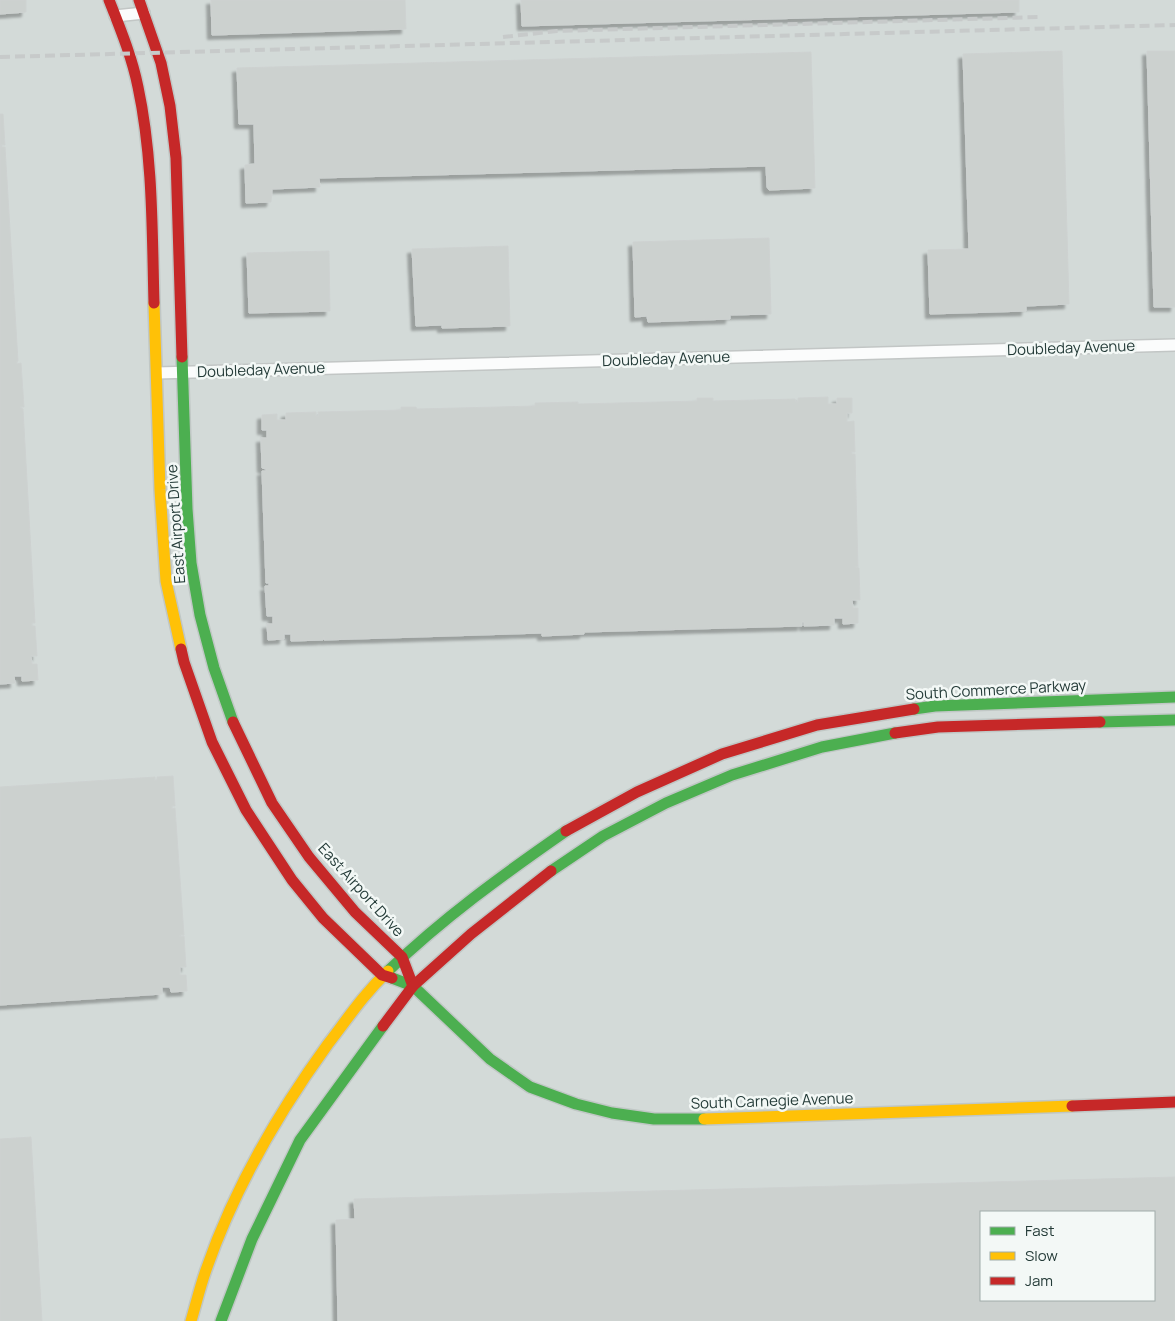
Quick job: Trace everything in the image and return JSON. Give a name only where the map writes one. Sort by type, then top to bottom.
[{"type":"main road","name":"East Airport Drive","points":[[109,0],[129,53],[140,93],[148,156],[160,490],[166,580],[184,662],[212,742],[246,810],[292,880],[323,918],[382,975],[413,986]]},
{"type":"main road","name":"East Airport Drive","points":[[140,0],[161,63],[170,106],[176,158],[187,509],[191,563],[200,615],[214,668],[235,729],[272,803],[309,857],[355,912],[402,957],[413,986]]},
{"type":"main road","name":"South Commerce Parkway","points":[[382,975],[502,875],[572,827],[637,792],[722,754],[817,726],[935,706],[1175,697]]},
{"type":"main road","points":[[222,1321],[252,1239],[300,1140],[413,986],[471,934],[535,883],[603,836],[666,803],[732,776],[822,747],[928,728],[1175,720]]},
{"type":"main road","points":[[191,1321],[206,1270],[227,1218],[268,1134],[313,1065],[368,990],[382,975]]},
{"type":"main road","name":"South Carnegie Avenue","points":[[413,986],[490,1059],[530,1087],[576,1104],[612,1113],[654,1119],[698,1119],[1175,1102]]},
{"type":"street","points":[[114,16],[144,13]]},
{"type":"street","name":"Doubleday Avenue","points":[[156,373],[1175,345]]},
{"type":"shaded area","points":[[0,0],[1175,0],[1175,1321],[0,1321]]},
{"type":"building","points":[[0,0],[26,0],[26,12],[0,14]]},
{"type":"building","points":[[211,0],[405,0],[406,29],[212,35]]},
{"type":"building","points":[[521,0],[1019,0],[1019,12],[522,26]]},
{"type":"building","points":[[1062,51],[1069,304],[1026,306],[1026,311],[930,314],[928,250],[969,249],[963,54]]},
{"type":"building","points":[[1147,51],[1175,51],[1175,307],[1154,307]]},
{"type":"building","points":[[811,52],[815,188],[769,190],[767,187],[766,166],[319,178],[320,187],[272,189],[271,202],[246,203],[245,165],[255,164],[254,124],[239,124],[237,68]]},
{"type":"building","points":[[0,114],[3,114],[5,145],[1,145],[1,147],[5,147],[17,364],[21,363],[24,407],[20,407],[23,409],[35,623],[32,623],[32,626],[35,626],[37,656],[31,656],[32,664],[37,664],[38,680],[22,681],[22,676],[14,676],[15,683],[0,684]]},
{"type":"building","points":[[769,238],[771,314],[730,315],[730,319],[648,322],[647,316],[635,317],[633,242]]},
{"type":"building","points":[[508,246],[510,326],[442,328],[442,325],[416,326],[412,249]]},
{"type":"building","points":[[329,251],[330,311],[249,313],[247,253]]},
{"type":"building","points":[[828,397],[828,404],[837,404],[837,398],[852,398],[852,413],[847,413],[847,422],[854,421],[855,452],[851,452],[855,454],[858,567],[855,567],[859,568],[860,600],[852,600],[853,608],[858,608],[858,623],[843,624],[843,618],[834,618],[834,625],[804,626],[804,622],[802,622],[802,626],[584,632],[584,634],[542,636],[542,633],[324,640],[324,637],[323,640],[291,641],[291,634],[284,634],[284,639],[268,640],[267,624],[273,624],[273,616],[267,616],[265,586],[269,586],[269,583],[266,583],[262,471],[266,471],[266,469],[262,468],[261,438],[267,438],[267,430],[262,430],[262,415],[277,414],[277,420],[286,420],[286,413],[316,412],[316,416],[319,416],[318,412],[401,410],[401,407],[416,407],[417,409],[535,406],[535,403],[578,402],[578,404],[697,401],[697,398],[713,398],[713,401],[795,399],[798,402],[798,398]]},
{"type":"building","points":[[173,776],[175,806],[172,806],[172,809],[175,808],[184,935],[180,935],[180,937],[184,936],[186,967],[180,967],[180,975],[186,975],[187,991],[171,992],[170,987],[162,987],[162,994],[0,1005],[0,787],[155,777],[155,781],[157,777]]},
{"type":"building","points":[[31,1137],[42,1321],[0,1321],[0,1139]]},
{"type":"building","points":[[1175,1177],[1175,1321],[338,1321],[336,1220],[355,1219],[354,1199]]},
{"type":"railway","points":[[503,37],[557,31],[1040,17]]},
{"type":"railway","points":[[0,57],[1175,25]]},
{"type":"traffic: fast","points":[[182,357],[187,509],[191,563],[200,615],[214,668],[233,722]]},
{"type":"traffic: fast","points":[[914,709],[935,706],[1175,697]]},
{"type":"traffic: fast","points":[[1100,722],[1175,720]]},
{"type":"traffic: fast","points":[[551,871],[603,836],[666,803],[732,775],[822,747],[895,733]]},
{"type":"traffic: fast","points":[[388,971],[474,897],[566,831]]},
{"type":"traffic: fast","points":[[392,978],[413,986],[490,1059],[530,1087],[576,1104],[612,1113],[654,1119],[704,1119]]},
{"type":"traffic: fast","points":[[221,1321],[252,1239],[300,1140],[383,1026]]},
{"type":"traffic: slow","points":[[154,303],[160,490],[166,581],[181,649]]},
{"type":"traffic: slow","points":[[191,1321],[217,1240],[259,1152],[292,1097],[328,1044],[364,997],[388,971]]},
{"type":"traffic: slow","points":[[704,1119],[1072,1106]]},
{"type":"traffic: jam","points":[[109,0],[132,65],[143,113],[151,194],[154,303]]},
{"type":"traffic: jam","points":[[139,0],[161,63],[170,106],[176,158],[182,357]]},
{"type":"traffic: jam","points":[[181,649],[212,742],[246,810],[292,880],[323,918],[382,975],[392,978]]},
{"type":"traffic: jam","points":[[566,831],[637,792],[722,754],[817,725],[914,709]]},
{"type":"traffic: jam","points":[[233,722],[272,803],[309,857],[355,912],[402,957],[413,986]]},
{"type":"traffic: jam","points":[[895,733],[938,727],[1100,722]]},
{"type":"traffic: jam","points":[[383,1026],[413,986],[471,934],[551,871]]},
{"type":"traffic: jam","points":[[1072,1106],[1175,1102]]}]
